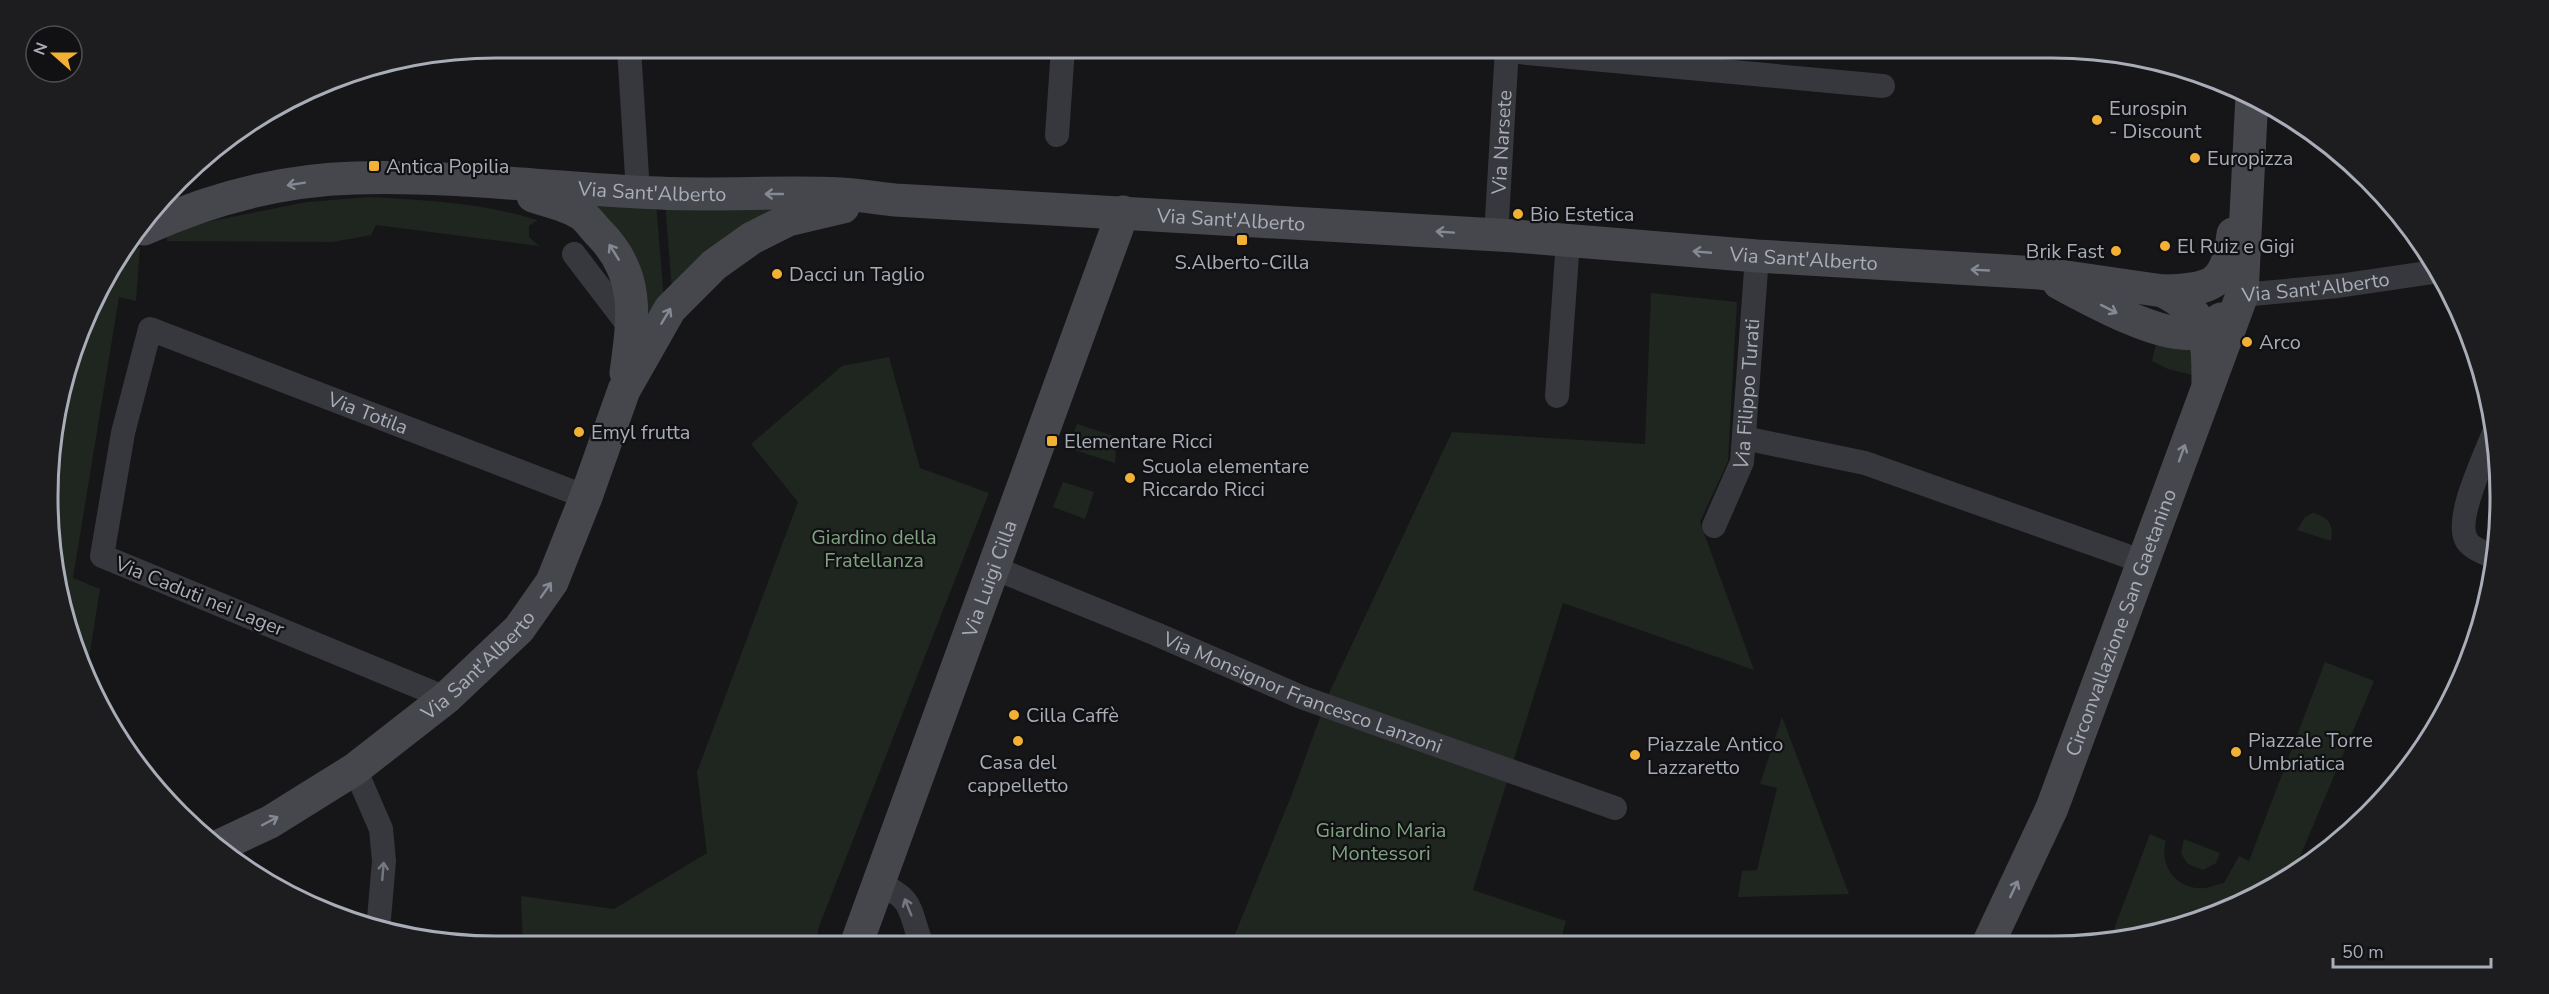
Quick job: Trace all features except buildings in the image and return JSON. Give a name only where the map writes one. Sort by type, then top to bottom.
[{"type":"street","points":[[630,58],[639,192]]},
{"type":"street","points":[[1057,135],[1062,58]]},
{"type":"street","name":"Via Narsete","points":[[1496,236],[1507,58]]},
{"type":"street","points":[[1591,58],[1883,86]]},
{"type":"street","points":[[2163,291],[2182,291],[2211,284],[2221,277],[2228,265],[2243,103]]},
{"type":"street","name":"Circonvallazione San Gaetanino","points":[[1992,936],[2052,808],[2242,295],[2251,107]]},
{"type":"street","name":"Via Sant'Alberto","points":[[153,225],[187,209],[241,194],[300,183],[354,178],[410,179],[639,192],[841,194],[895,200],[1123,212],[1568,241],[1756,256],[2039,273],[2163,291],[2181,300],[2192,310],[2204,330],[2208,354],[2208,385]]},
{"type":"street","name":"Via Sant'Alberto","points":[[410,179],[474,192],[534,196],[580,214],[610,244],[626,270],[632,300],[632,330],[624,390]]},
{"type":"street","name":"Via Sant'Alberto","points":[[226,842],[270,822],[355,769],[446,698],[519,629],[552,582],[586,497],[624,390],[670,309],[714,265],[752,238],[788,220],[830,209],[895,200]]},
{"type":"street","name":"Via Luigi Cilla","points":[[859,936],[1123,212]]},
{"type":"street","points":[[1557,396],[1568,241]]},
{"type":"street","points":[[574,254],[632,330]]},
{"type":"street","name":"Via Filippo Turati","points":[[1714,526],[1742,462],[1756,256]]},
{"type":"street","name":"Via Sant'Alberto","points":[[2039,273],[2119,314],[2184,333],[2204,330],[2221,319],[2242,295],[2338,286],[2429,273]]},
{"type":"street","name":"Via Totila","points":[[150,329],[586,497]]},
{"type":"street","name":"Via Caduti nei Lager","points":[[150,329],[123,433],[102,556],[446,698]]},
{"type":"street","points":[[1744,438],[1865,463],[2144,562]]},
{"type":"street","points":[[2487,554],[2469,544],[2463,533],[2464,513],[2488,449]]},
{"type":"street","name":"Via Monsignor Francesco Lanzoni","points":[[994,568],[1156,634],[1301,697],[1615,807]]},
{"type":"street","points":[[355,769],[381,829],[384,861],[379,919]]},
{"type":"street","points":[[878,883],[902,895],[909,905],[919,936]]},
{"type":"green space","points":[[369,197],[433,201],[517,214],[537,220],[529,226],[529,237],[539,246],[376,225],[371,235],[333,242],[167,241],[166,230],[307,202]]},
{"type":"green space","points":[[656,203],[664,299],[648,327],[578,204]]},
{"type":"green space","points":[[665,203],[784,205],[672,290]]},
{"type":"green space","points":[[140,247],[136,301],[119,297],[73,578],[100,589],[89,657],[73,610],[62,554],[58,497],[62,440],[73,384],[92,329],[117,278],[134,251]]},
{"type":"green space","name":"Giardino Maria Montessori","points":[[1651,293],[1737,302],[1728,461],[1700,522],[1754,670],[1563,603],[1473,890],[1566,921],[1562,936],[1234,936],[1292,794],[1329,693],[1452,432],[1645,444]]},
{"type":"green space","points":[[2158,335],[2196,339],[2196,376],[2168,369],[2152,361]]},
{"type":"green space","name":"Giardino della Fratellanza","points":[[889,357],[920,468],[989,493],[818,929],[818,936],[523,936],[521,896],[614,909],[707,853],[697,772],[798,502],[751,444],[842,366]]},
{"type":"green space","points":[[1077,424],[1117,437],[1115,463],[1068,448]]},
{"type":"green space","points":[[1063,482],[1094,492],[1085,519],[1053,507]]},
{"type":"green space","points":[[2313,513],[2329,522],[2332,530],[2331,541],[2297,530],[2305,517]]},
{"type":"green space","points":[[2325,662],[2374,681],[2299,860],[2271,877],[2220,902],[2165,921],[2113,931],[2150,834],[2166,841],[2165,859],[2172,875],[2186,885],[2195,888],[2224,883],[2239,856],[2249,861]]},
{"type":"green space","points":[[1782,717],[1849,894],[1738,897],[1742,871],[1757,870],[1777,788],[1760,784]]},
{"type":"green space","points":[[2184,839],[2220,853],[2216,863],[2203,870],[2188,864],[2181,854]]},
{"type":"place","name":"Eurospin - Discount","points":[[2097,120]]},
{"type":"place","name":"Europizza","points":[[2195,158]]},
{"type":"place","name":"Antica Popilia","points":[[374,166]]},
{"type":"place","name":"Bio Estetica","points":[[1518,214]]},
{"type":"place","name":"S.Alberto-Cilla","points":[[1242,240]]},
{"type":"place","name":"El Ruiz e Gigi","points":[[2165,246]]},
{"type":"place","name":"Brik Fast","points":[[2116,251]]},
{"type":"place","name":"Dacci un Taglio","points":[[777,274]]},
{"type":"place","name":"Arco","points":[[2247,342]]},
{"type":"place","name":"Emyl frutta","points":[[579,432]]},
{"type":"place","name":"Elementare Ricci","points":[[1052,441]]},
{"type":"place","name":"Scuola elementare Riccardo Ricci","points":[[1130,478]]},
{"type":"place","name":"Cilla Caffè","points":[[1014,715]]},
{"type":"place","name":"Casa del cappelletto","points":[[1018,741]]},
{"type":"place","name":"Piazzale Torre Umbriatica","points":[[2236,752]]},
{"type":"place","name":"Piazzale Antico Lazzaretto","points":[[1635,755]]}]
